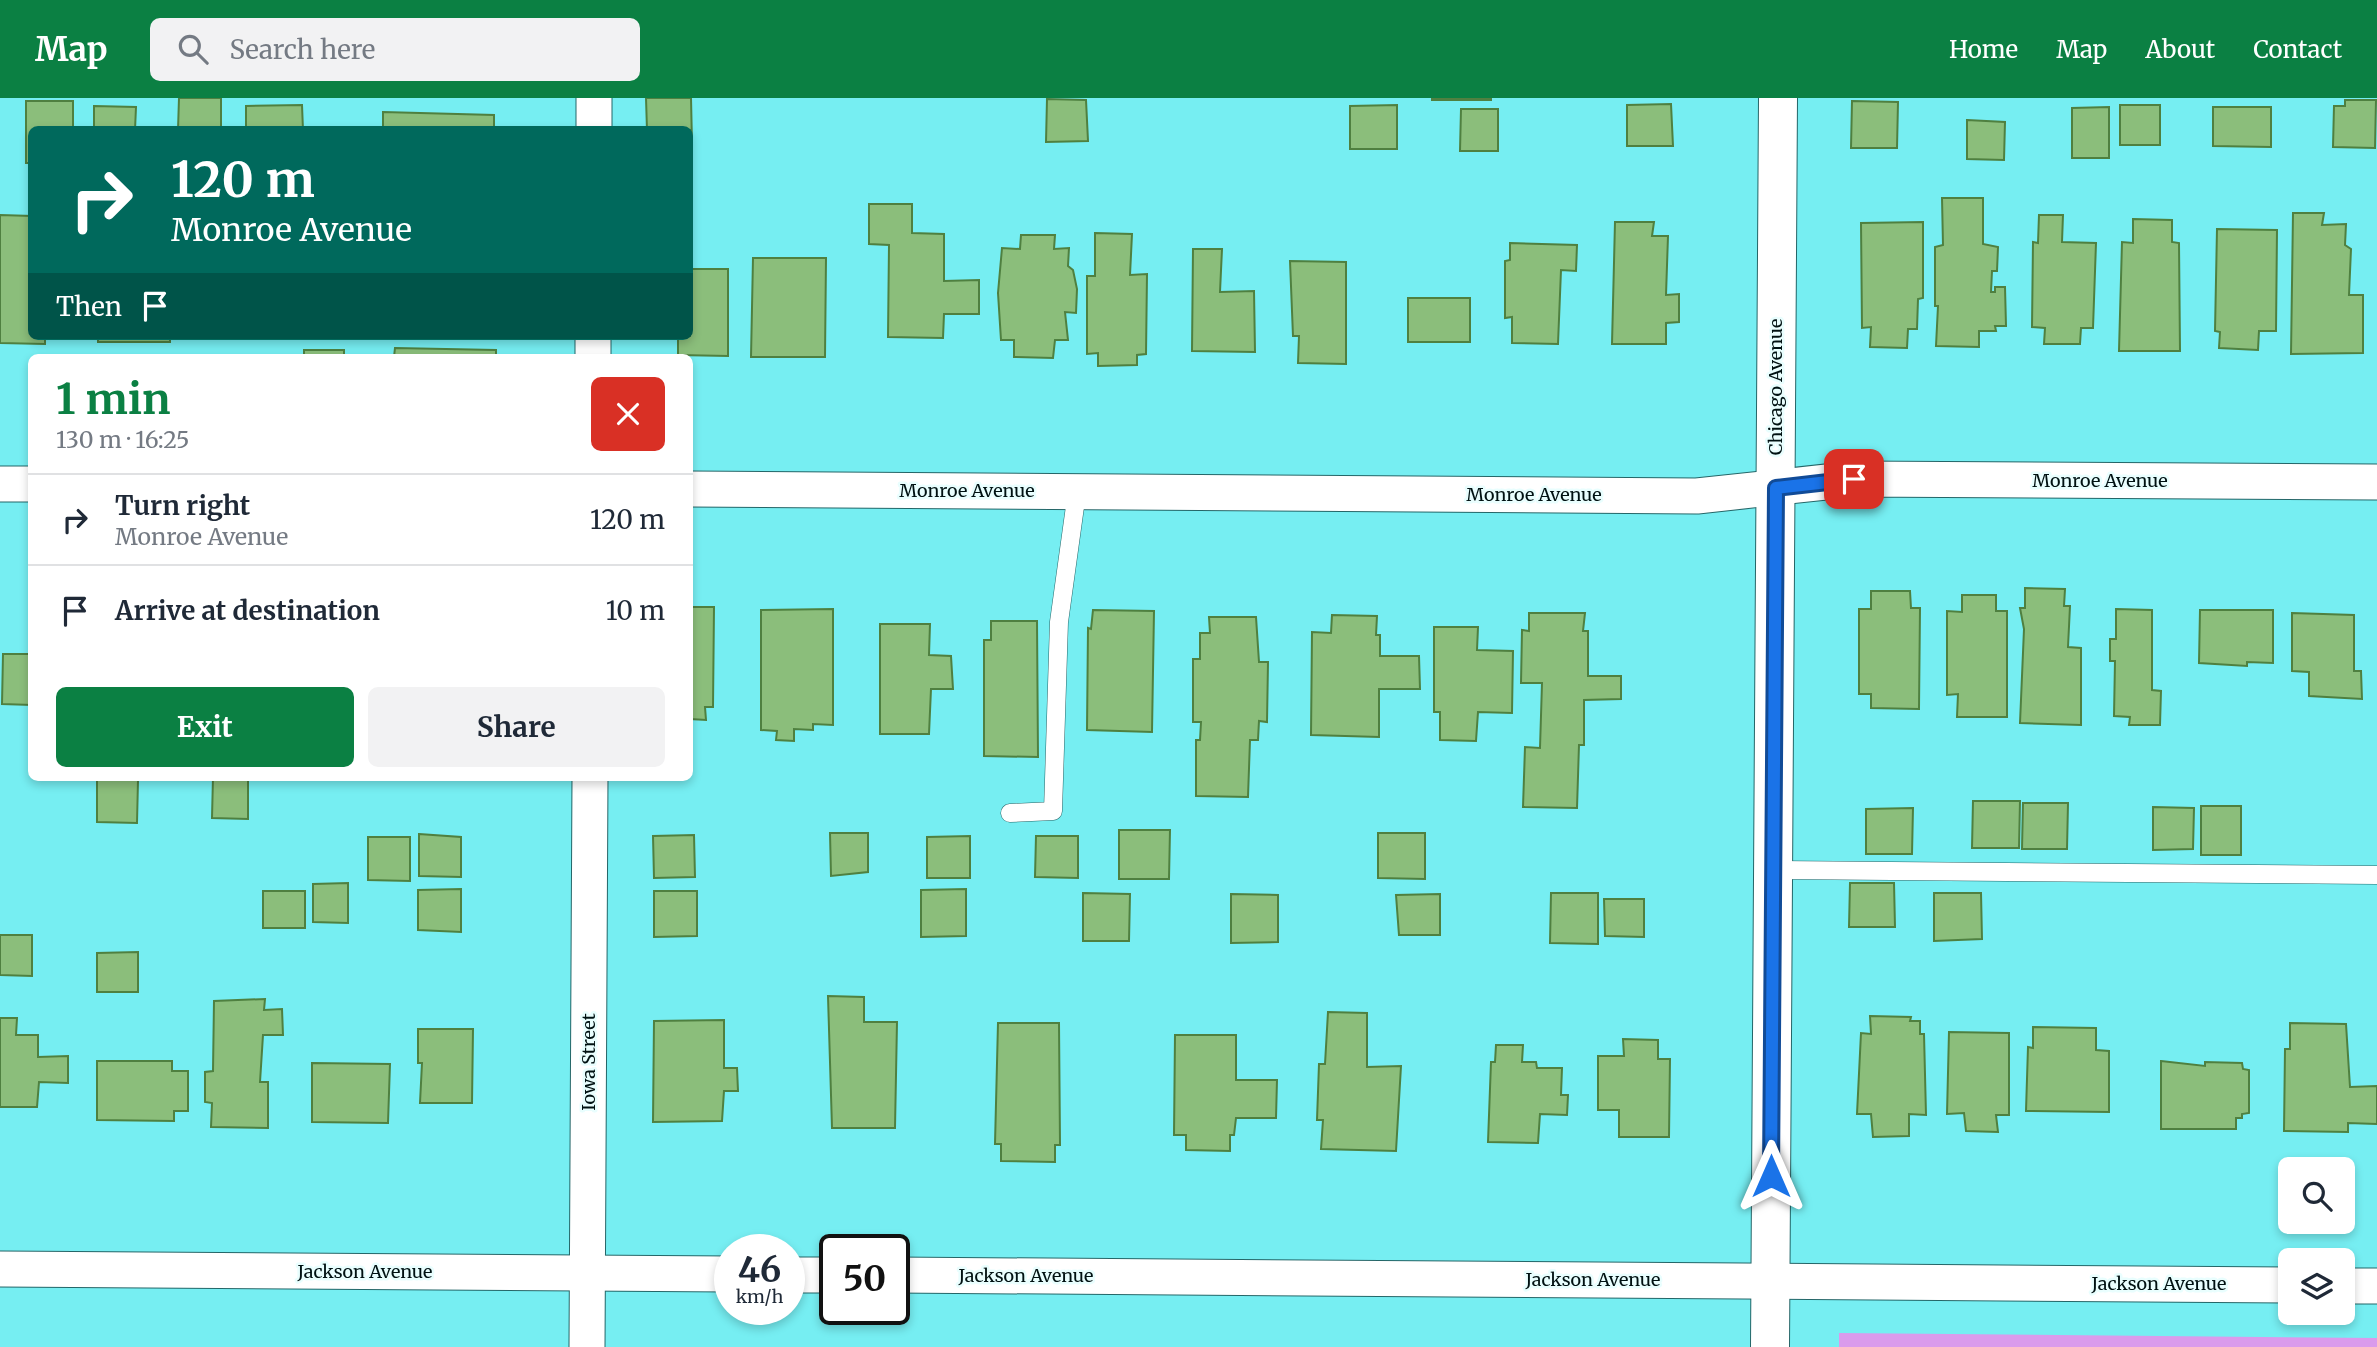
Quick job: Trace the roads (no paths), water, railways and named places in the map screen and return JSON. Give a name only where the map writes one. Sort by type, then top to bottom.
[{"type":"main road","name":"Chicago Avenue","points":[[1770,1347],[1778,98]]},
{"type":"street","points":[[594,98],[594,126]]},
{"type":"street","name":"Monroe Avenue","points":[[693,489],[1697,496],[1854,479],[2377,482]]},
{"type":"street","points":[[0,484],[28,484]]},
{"type":"street","name":"Iowa Street","points":[[587,1347],[590,781]]},
{"type":"street","name":"Jackson Avenue","points":[[0,1269],[714,1274]]},
{"type":"street","name":"Jackson Avenue","points":[[910,1275],[2278,1285]]},
{"type":"street","points":[[2355,1286],[2377,1286]]},
{"type":"lane","points":[[1010,813],[1052,811],[1059,622],[1077,492]]},
{"type":"lane","points":[[1773,870],[2377,875]]}]
